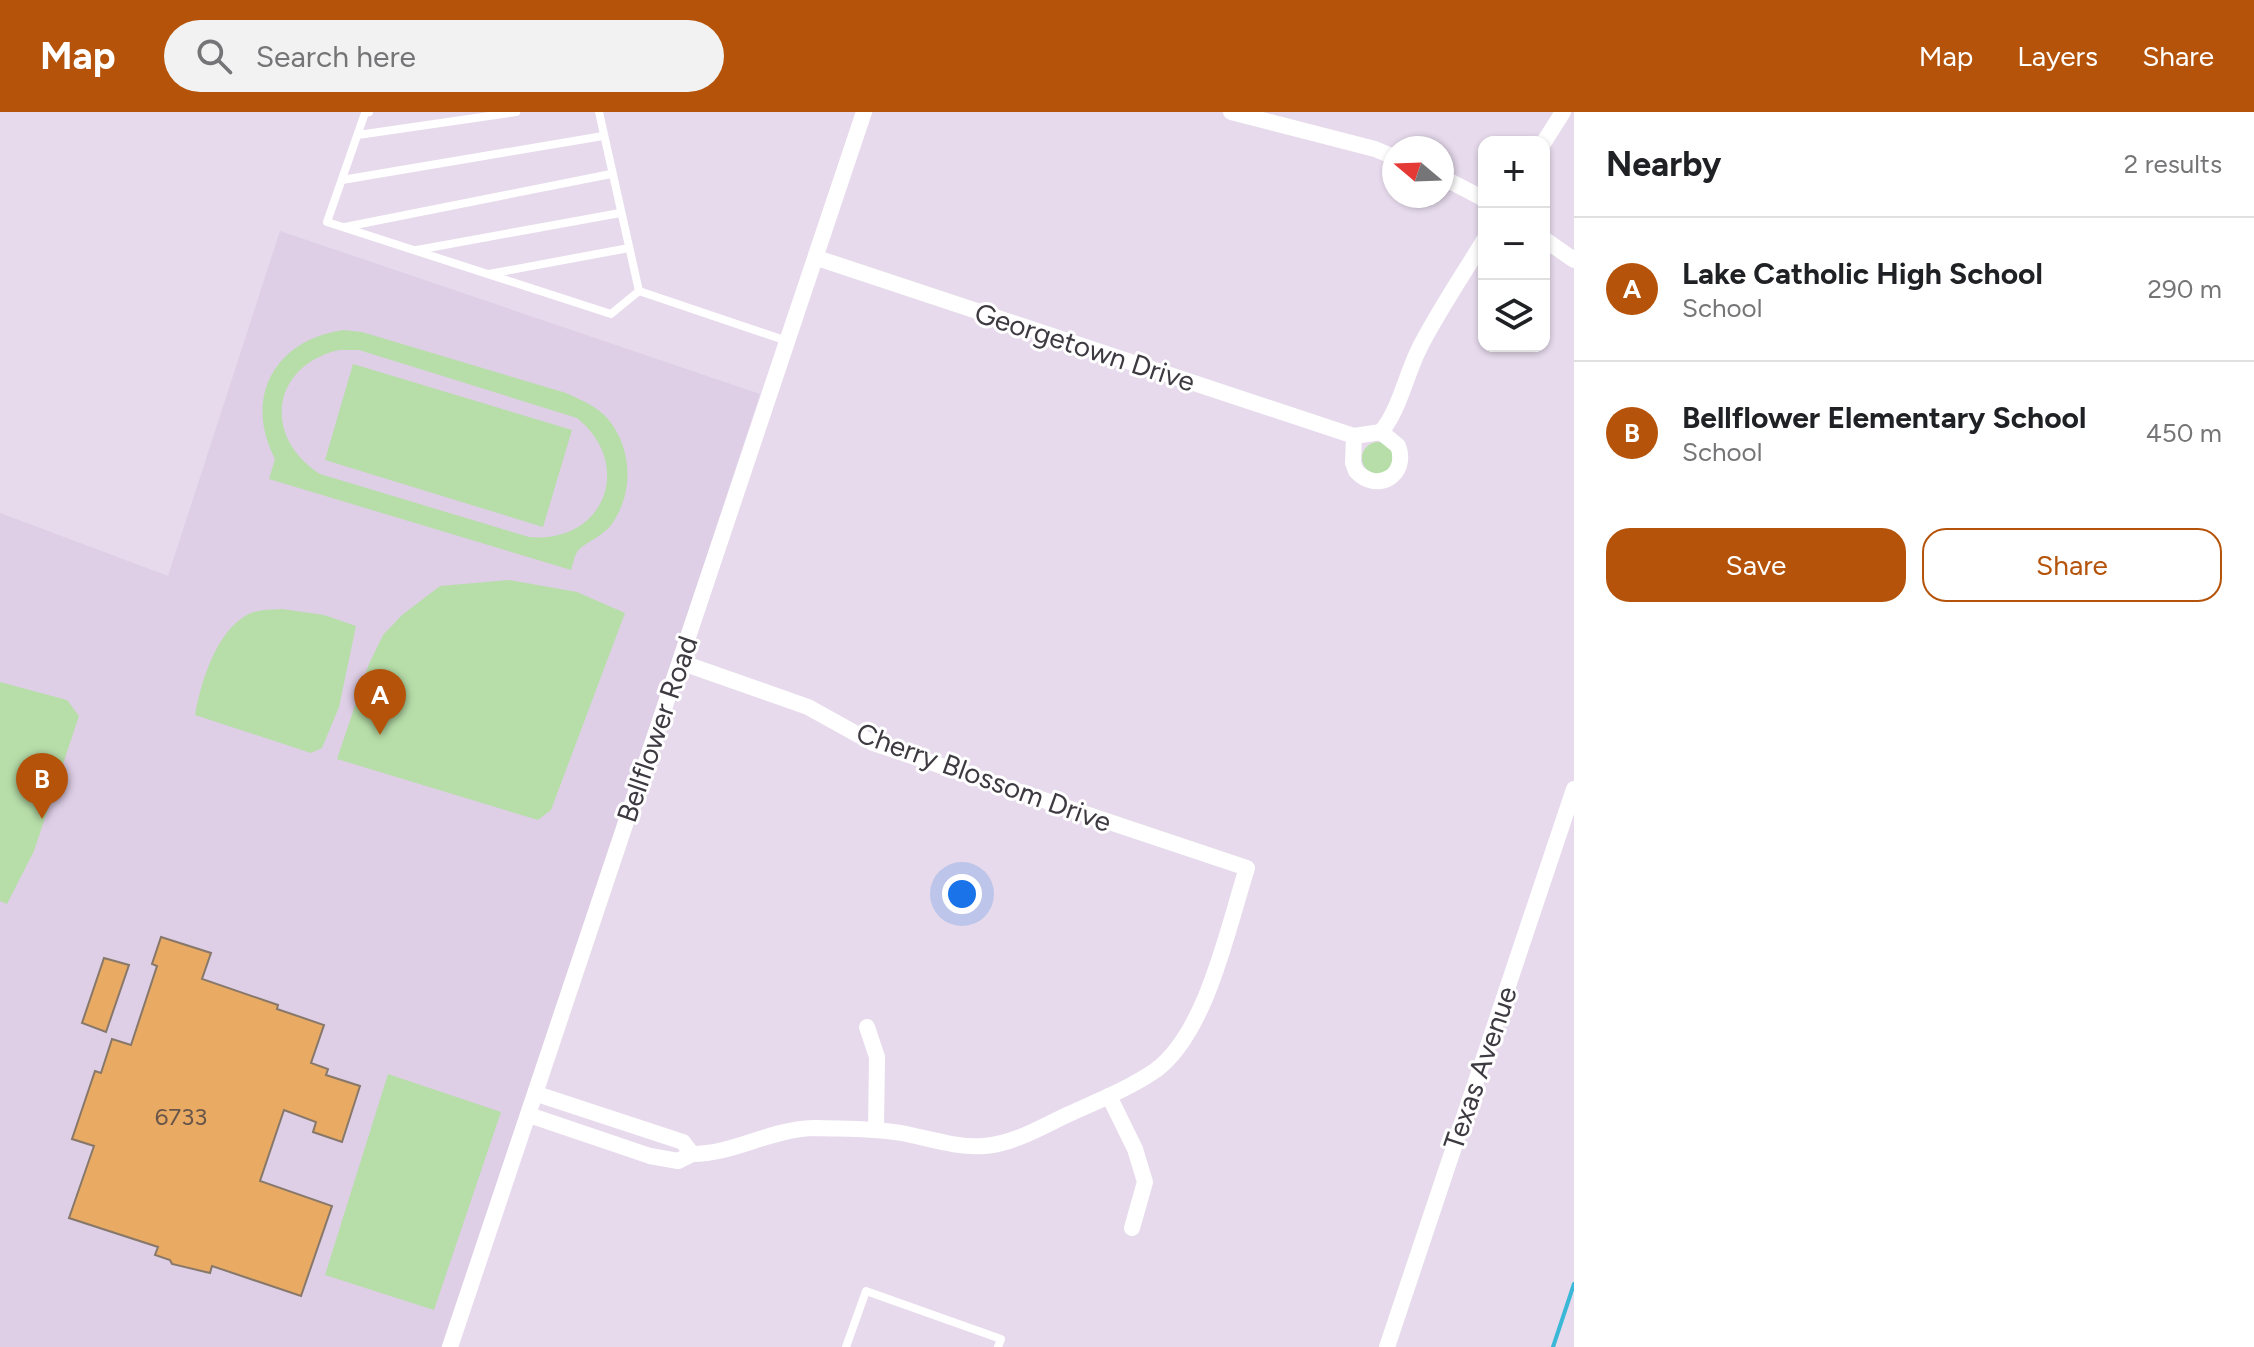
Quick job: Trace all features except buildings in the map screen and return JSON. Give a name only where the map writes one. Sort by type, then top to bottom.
[{"type":"street","name":"Bellflower Road","points":[[450,1347],[864,112]]},
{"type":"street","points":[[1231,112],[1382,152]]},
{"type":"street","points":[[1548,136],[1563,112]]},
{"type":"street","points":[[1454,183],[1478,196]]},
{"type":"street","points":[[1550,243],[1574,260]]},
{"type":"street","points":[[1354,436],[1353,463],[1356,471],[1369,481],[1378,482],[1393,476],[1401,462],[1398,446],[1381,432],[1390,420],[1407,372],[1422,343],[1478,250]]},
{"type":"street","name":"Georgetown Drive","points":[[817,258],[1354,436],[1381,432]]},
{"type":"street","name":"Cherry Blossom Drive","points":[[680,662],[808,707],[873,743],[1247,868],[1211,979],[1189,1032],[1156,1070],[1109,1096]]},
{"type":"street","name":"Texas Avenue","points":[[1387,1347],[1574,789]]},
{"type":"street","points":[[867,1027],[877,1057],[876,1130]]},
{"type":"street","points":[[537,1094],[683,1142],[692,1154]]},
{"type":"street","points":[[529,1115],[650,1156],[678,1161],[692,1154],[711,1154],[795,1129],[876,1130],[953,1144],[988,1146],[1014,1139],[1109,1096],[1135,1149],[1145,1182],[1132,1228]]},
{"type":"lane","points":[[369,112],[365,113],[327,222],[611,314],[639,291]]},
{"type":"lane","points":[[358,135],[516,112]]},
{"type":"lane","points":[[599,112],[639,291]]},
{"type":"lane","points":[[342,180],[603,136]]},
{"type":"lane","points":[[344,228],[611,174]]},
{"type":"lane","points":[[415,250],[620,213]]},
{"type":"lane","points":[[488,274],[629,248]]},
{"type":"lane","points":[[639,291],[788,341]]},
{"type":"lane","points":[[846,1347],[866,1291],[1001,1339],[998,1347]]},
{"type":"shaded area","points":[[280,231],[760,394],[441,1347],[0,1347],[0,513],[168,576]]},
{"type":"green space","points":[[343,330],[362,332],[566,393],[594,407],[604,414],[616,431],[626,458],[628,472],[624,500],[611,525],[580,549],[571,570],[269,479],[275,459],[266,436],[263,414],[265,394],[272,375],[283,359],[319,336]],"holes":[[[339,350],[359,350],[577,418],[595,437],[605,457],[607,478],[603,498],[592,515],[576,528],[555,536],[529,537],[320,474],[301,459],[289,441],[283,423],[282,404],[288,387],[299,371],[316,358]]]},
{"type":"green space","points":[[353,364],[572,430],[543,527],[325,460]]},
{"type":"green space","points":[[1378,442],[1389,447],[1394,458],[1389,469],[1378,474],[1367,469],[1362,458],[1367,447]]},
{"type":"green space","points":[[509,580],[577,592],[625,613],[551,810],[538,820],[337,759],[369,664],[383,635],[402,615],[440,586]]},
{"type":"green space","points":[[282,609],[324,615],[356,626],[339,707],[322,748],[311,753],[195,715],[211,660],[234,624],[249,614]]},
{"type":"green space","points":[[0,682],[67,700],[79,716],[34,851],[7,904],[0,901]]},
{"type":"green space","points":[[388,1074],[501,1112],[434,1310],[325,1275]]},
{"type":"waterway","points":[[1553,1347],[1574,1284]]},
{"type":"place","name":"Lake Catholic High School","points":[[380,735]]},
{"type":"place","name":"Bellflower Elementary School","points":[[42,819]]}]
